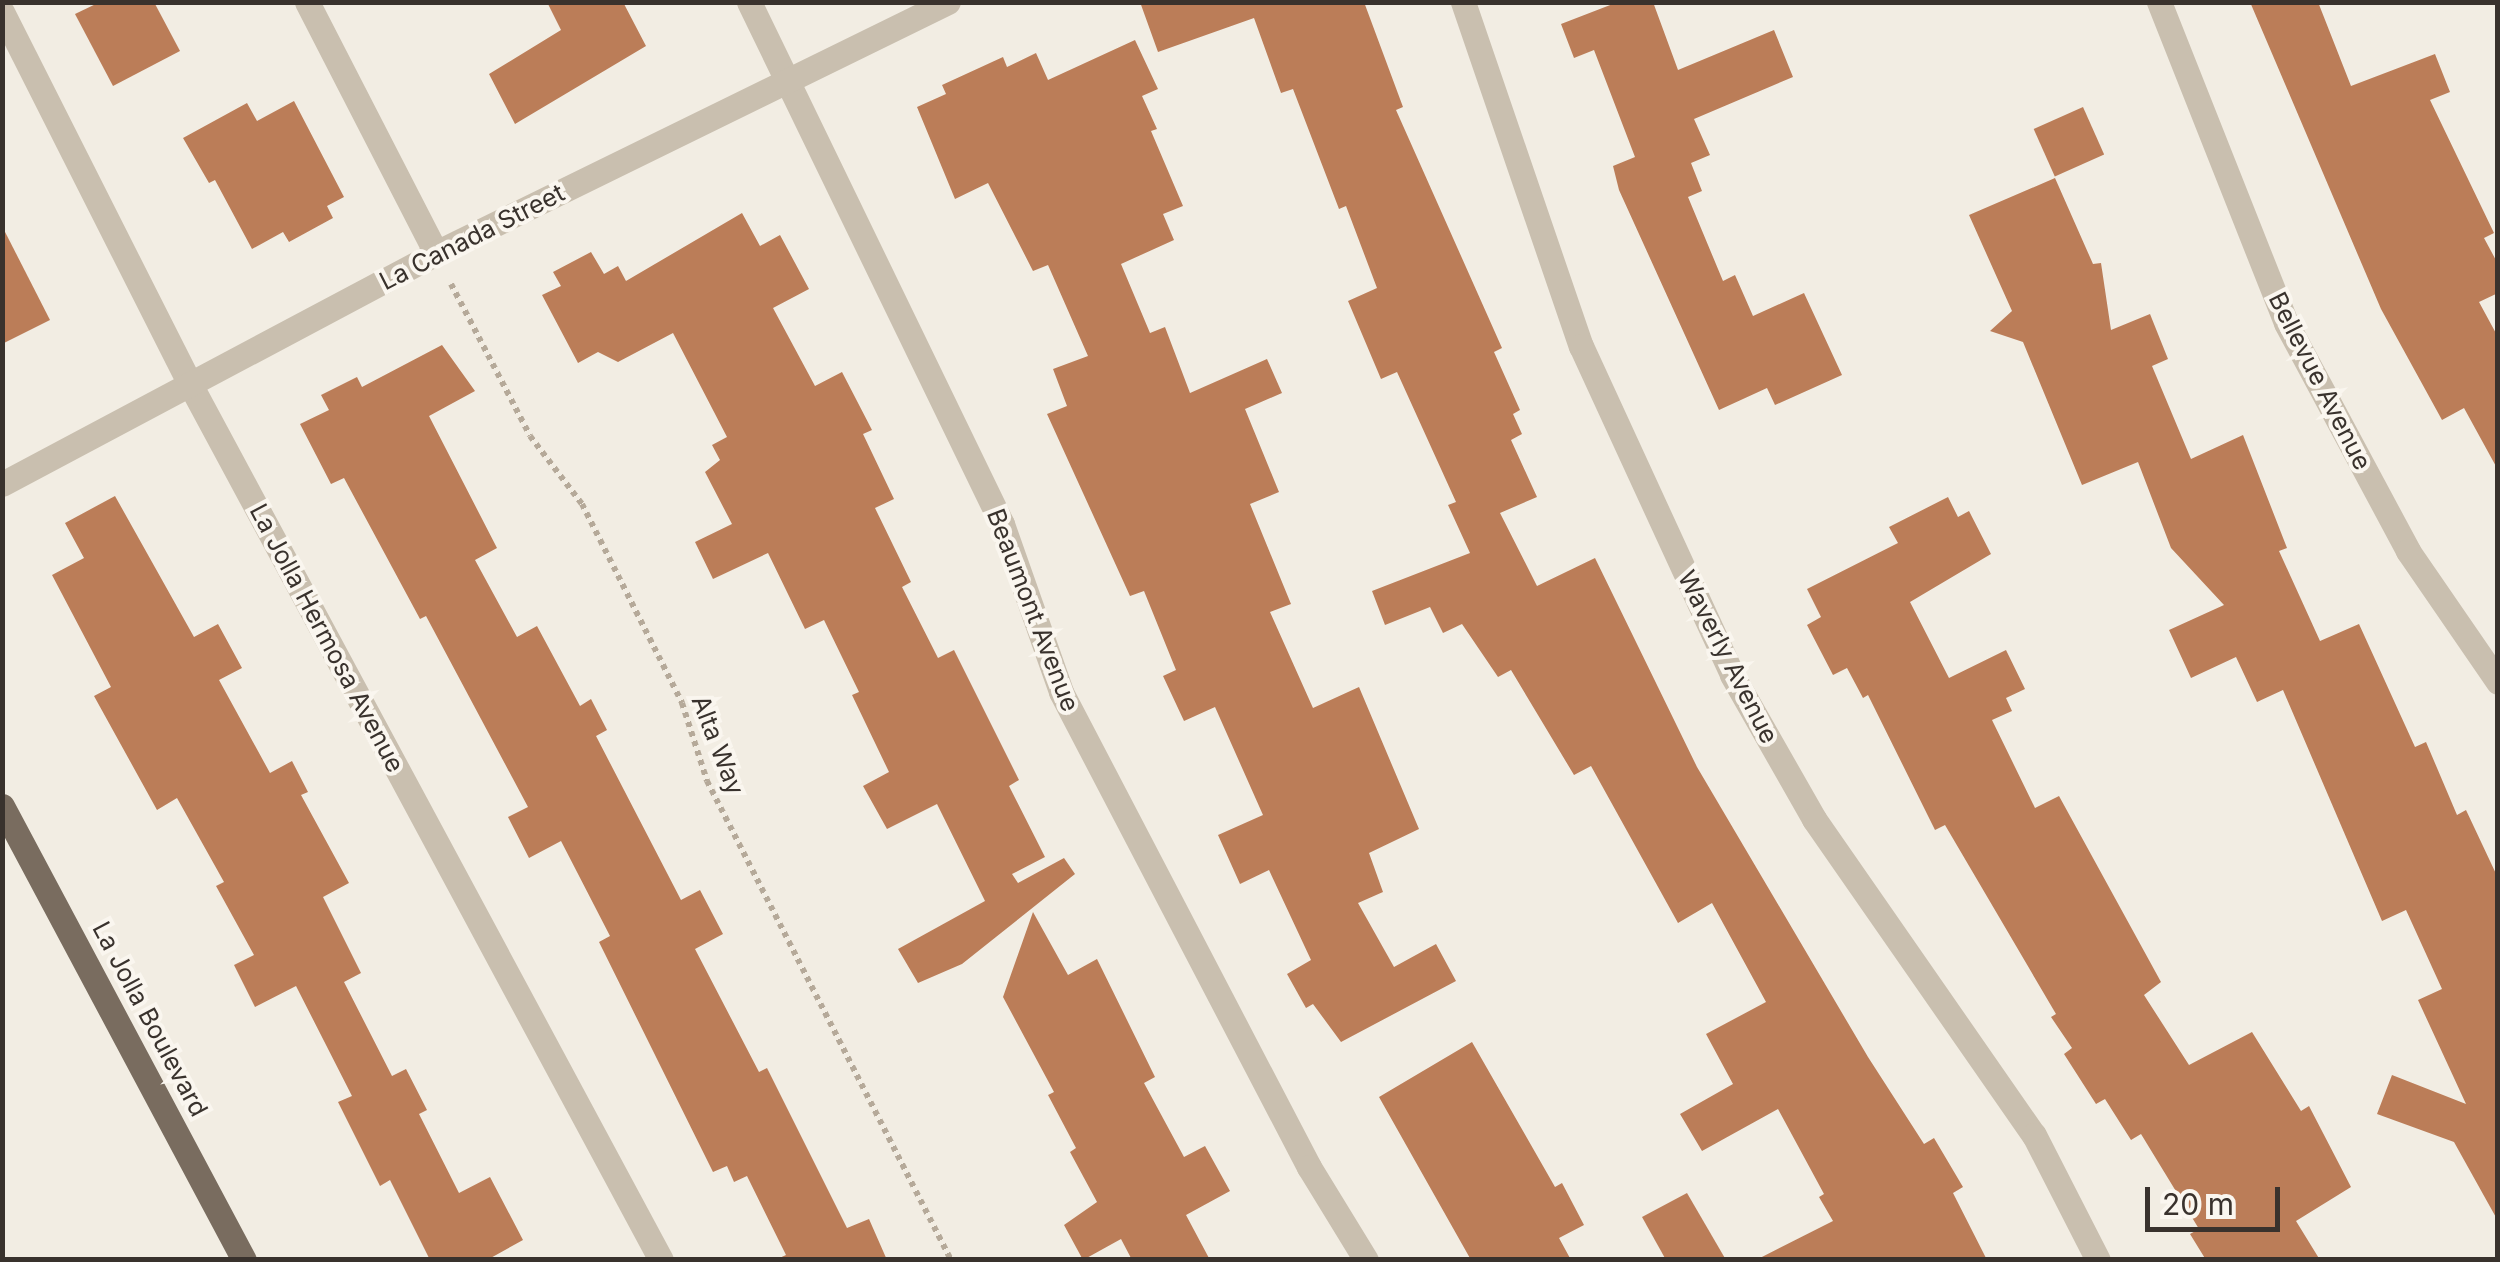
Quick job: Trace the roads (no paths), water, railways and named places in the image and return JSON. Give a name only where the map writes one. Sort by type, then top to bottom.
[{"type":"main road","name":"La Jolla Boulevard","points":[[2,806],[244,1260]]},
{"type":"street","points":[[307,2],[436,253]]},
{"type":"street","name":"Beaumont Avenue","points":[[749,2],[1002,524],[1061,692],[1309,1167],[1366,1260]]},
{"type":"street","name":"La Canada Street","points":[[2,484],[436,253],[948,2]]},
{"type":"street","name":"Waverly Avenue","points":[[1463,2],[1581,346],[1732,674],[1814,819],[2034,1135],[2098,1260]]},
{"type":"street","name":"Bellevue Avenue","points":[[2160,2],[2286,323],[2408,551],[2498,682]]},
{"type":"street","name":"La Jolla Hermosa Avenue","points":[[2,12],[191,386],[661,1260]]}]
